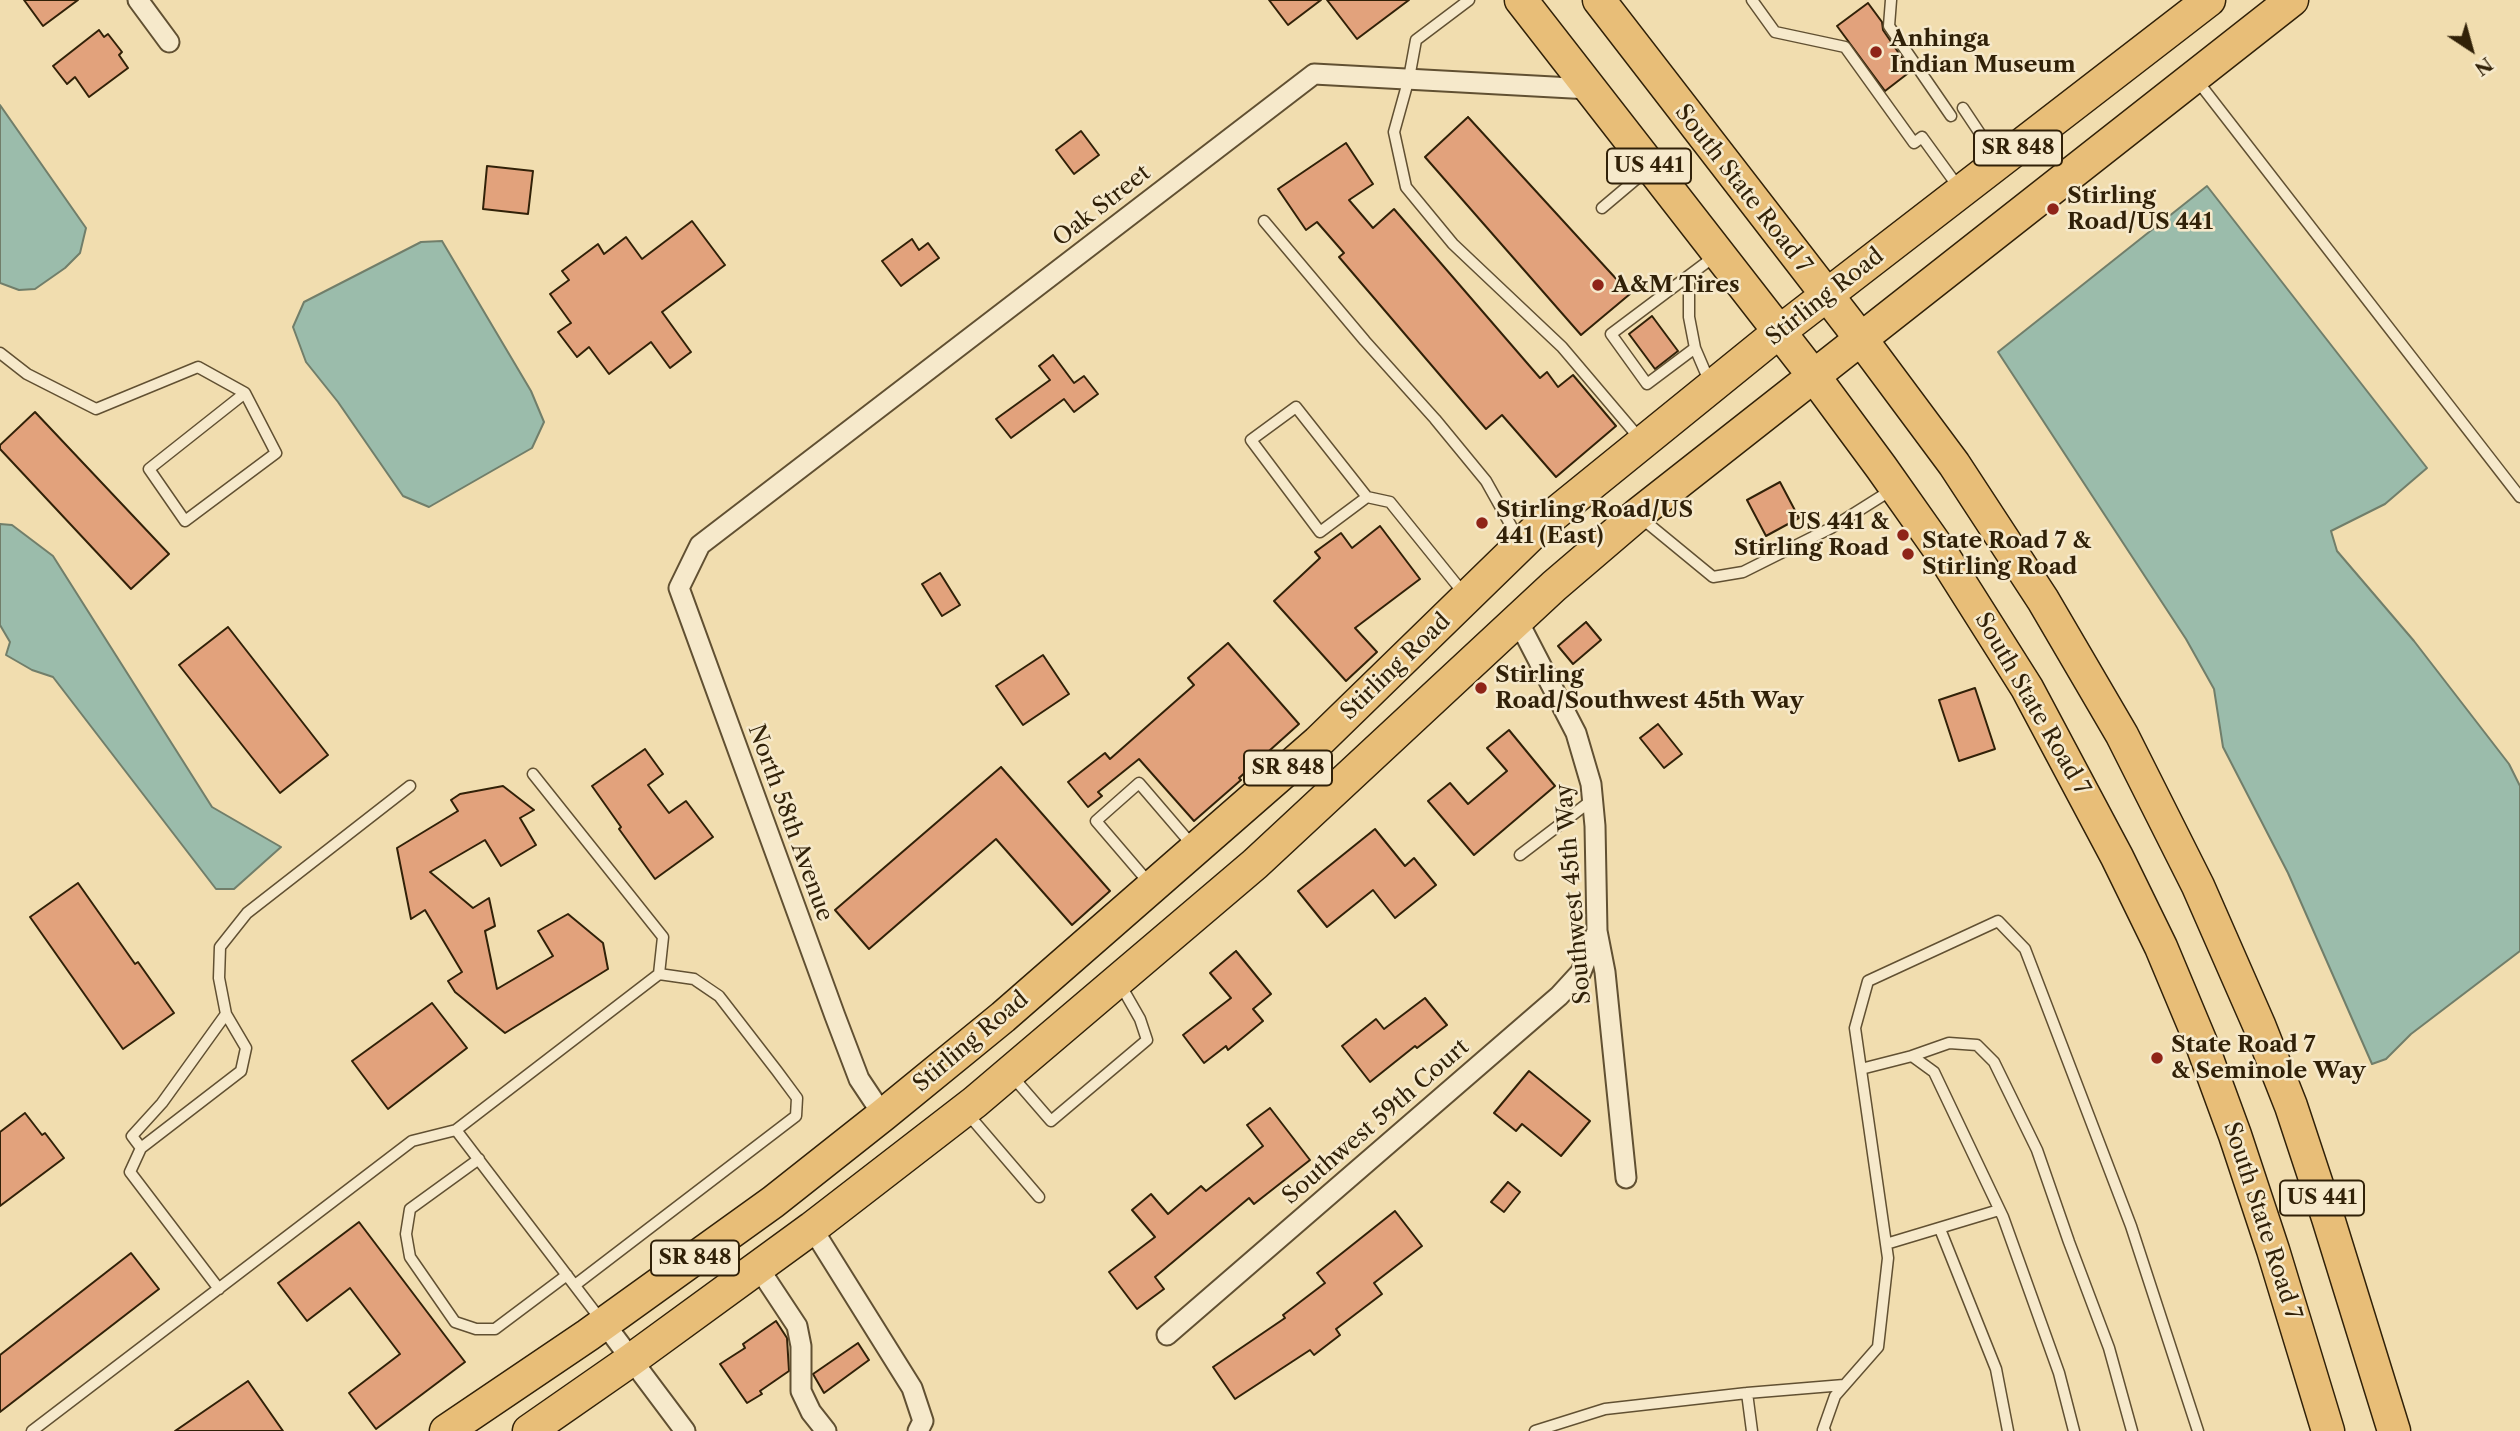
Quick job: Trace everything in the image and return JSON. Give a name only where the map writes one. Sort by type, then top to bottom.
[{"type":"main road","name":"South State Road 7","points":[[1521,0],[1813,375],[1948,563],[2027,688],[2074,774],[2161,947],[2202,1045],[2273,1250],[2328,1431]]},
{"type":"main road","name":"South State Road 7","points":[[1599,0],[1954,464],[2043,600],[2122,735],[2175,838],[2255,1015],[2300,1130],[2393,1431]]},
{"type":"main road","name":"Stirling Road","points":[[446,1431],[604,1323],[773,1202],[883,1115],[1003,1017],[1342,719],[1541,526],[1779,332],[2209,0]]},
{"type":"main road","name":"Stirling Road","points":[[528,1431],[632,1360],[812,1228],[1010,1073],[1255,864],[1554,586],[1637,514],[2292,0]]},
{"type":"main road","points":[[1328,797],[1350,747],[1350,735],[1342,719]]},
{"type":"street","points":[[138,0],[169,42]]},
{"type":"street","name":"Oak Street","points":[[700,545],[1314,74],[1590,89]]},
{"type":"street","name":"North 58th Avenue","points":[[700,545],[679,588],[859,1079],[883,1115]]},
{"type":"street","name":"Southwest 45th Way","points":[[1518,621],[1576,733],[1591,784],[1597,931],[1605,972],[1626,1178]]},
{"type":"street","name":"Southwest 59th Court","points":[[1167,1335],[1559,996],[1581,972],[1597,931]]},
{"type":"street","points":[[812,1228],[912,1388],[923,1420],[918,1431]]},
{"type":"street","points":[[758,1267],[797,1326],[801,1346],[801,1391],[811,1412],[826,1431]]},
{"type":"street","points":[[604,1323],[685,1431]]},
{"type":"lane","points":[[1469,0],[1416,40],[1394,132],[1406,187],[1453,244],[1562,347],[1642,442]]},
{"type":"lane","points":[[1752,0],[1775,32],[1845,47],[1961,192]]},
{"type":"lane","points":[[1891,0],[1889,26],[1951,116]]},
{"type":"lane","points":[[2194,76],[2520,497]]},
{"type":"lane","points":[[1963,108],[1999,162]]},
{"type":"lane","points":[[1602,208],[1650,167]]},
{"type":"lane","points":[[1264,221],[1486,481],[1522,545]]},
{"type":"lane","points":[[1695,348],[1647,384],[1611,334],[1718,253]]},
{"type":"lane","points":[[1689,276],[1689,317],[1695,348],[1711,386]]},
{"type":"lane","points":[[0,353],[27,374],[96,409],[198,367],[244,393],[276,453],[185,522],[149,469],[244,393]]},
{"type":"lane","points":[[1367,497],[1320,532],[1251,440],[1296,407],[1367,497],[1390,502],[1467,598]]},
{"type":"lane","points":[[1637,514],[1713,577],[1743,572],[1831,528],[1895,488]]},
{"type":"lane","points":[[533,774],[663,937],[659,974]]},
{"type":"lane","points":[[1152,887],[1096,821],[1139,783],[1195,849]]},
{"type":"lane","points":[[219,1289],[130,1172],[141,1147],[241,1070],[246,1048],[226,1014],[219,978],[220,947],[247,913],[410,786]]},
{"type":"lane","points":[[1520,855],[1593,799]]},
{"type":"lane","points":[[1823,1431],[1835,1396],[1878,1347],[1888,1258],[1855,1028],[1868,981],[1998,921],[2025,949],[2132,1226],[2198,1431]]},
{"type":"lane","points":[[32,1431],[412,1142],[456,1130],[659,974],[694,979],[719,996],[797,1098],[796,1116],[575,1285]]},
{"type":"lane","points":[[1010,1073],[1051,1121],[1147,1040],[1140,1019],[1118,981]]},
{"type":"lane","points":[[141,1147],[132,1136],[162,1103],[226,1014]]},
{"type":"lane","points":[[1861,1069],[1913,1056],[1950,1043],[1977,1045],[1994,1062],[2037,1150],[2109,1348],[2132,1431]]},
{"type":"lane","points":[[1913,1056],[1934,1072],[2000,1210],[2059,1373],[2074,1431]]},
{"type":"lane","points":[[964,1110],[1039,1197]]},
{"type":"lane","points":[[456,1130],[604,1323]]},
{"type":"lane","points":[[478,1159],[410,1209],[406,1234],[410,1257],[455,1322],[476,1329],[495,1329],[567,1275]]},
{"type":"lane","points":[[1886,1244],[2000,1210]]},
{"type":"lane","points":[[1940,1229],[1996,1369],[2008,1431]]},
{"type":"lane","points":[[1535,1431],[1605,1409],[1844,1385]]},
{"type":"lane","points":[[1746,1393],[1752,1431]]},
{"type":"shaded area","points":[[0,105],[86,228],[80,253],[65,268],[35,289],[19,290],[0,283]]},
{"type":"shaded area","points":[[2207,186],[2427,468],[2385,504],[2331,531],[2337,551],[2414,641],[2509,764],[2520,786],[2520,951],[2411,1034],[2386,1059],[2372,1064],[2288,873],[2223,747],[2214,689],[2186,639],[1998,352]]},
{"type":"shaded area","points":[[442,241],[531,391],[544,422],[532,448],[429,507],[403,496],[338,402],[306,362],[293,327],[304,302],[421,242]]},
{"type":"shaded area","points":[[0,524],[12,525],[53,556],[212,807],[281,847],[234,889],[216,889],[53,677],[32,670],[6,655],[10,642],[0,625]]},
{"type":"building","points":[[24,0],[78,0],[43,26]]},
{"type":"building","points":[[1269,0],[1321,0],[1288,25]]},
{"type":"building","points":[[1327,0],[1409,0],[1357,39]]},
{"type":"building","points":[[1868,3],[1911,71],[1885,91],[1837,26]]},
{"type":"building","points":[[99,30],[104,37],[108,34],[122,52],[119,55],[128,68],[89,97],[75,77],[67,84],[53,66]]},
{"type":"building","points":[[1468,117],[1630,294],[1581,335],[1425,157]]},
{"type":"building","points":[[1081,131],[1099,155],[1074,174],[1056,150]]},
{"type":"building","points":[[1346,143],[1373,184],[1349,200],[1373,228],[1394,209],[1540,378],[1547,372],[1558,387],[1573,375],[1616,426],[1556,477],[1502,415],[1486,429],[1339,257],[1344,253],[1317,222],[1306,230],[1278,189]]},
{"type":"building","points":[[487,166],[533,171],[528,214],[483,209]]},
{"type":"building","points":[[692,221],[725,265],[662,312],[691,352],[670,368],[651,342],[609,374],[589,347],[577,357],[558,332],[571,323],[550,294],[569,280],[562,271],[598,244],[604,254],[626,237],[642,259]]},
{"type":"building","points":[[912,239],[919,250],[928,243],[939,258],[901,286],[882,261]]},
{"type":"building","points":[[1652,316],[1678,351],[1655,369],[1629,334]]},
{"type":"building","points":[[1053,355],[1074,383],[1084,376],[1098,394],[1074,412],[1064,399],[1011,438],[996,419],[1050,380],[1039,366]]},
{"type":"building","points":[[35,412],[169,554],[131,589],[0,449],[0,445]]},
{"type":"building","points":[[1780,482],[1799,518],[1766,536],[1747,500]]},
{"type":"building","points":[[1380,526],[1420,579],[1355,628],[1377,652],[1346,681],[1274,601],[1320,558],[1315,552],[1341,533],[1352,548]]},
{"type":"building","points":[[940,573],[960,605],[942,616],[922,584]]},
{"type":"building","points":[[1586,622],[1601,640],[1573,664],[1558,646]]},
{"type":"building","points":[[228,627],[328,755],[280,793],[179,665]]},
{"type":"building","points":[[1228,643],[1299,724],[1194,821],[1139,759],[1098,792],[1102,796],[1088,807],[1068,782],[1105,753],[1110,759],[1194,685],[1188,678]]},
{"type":"building","points":[[1043,655],[1069,694],[1023,725],[996,686]]},
{"type":"building","points":[[1975,688],[1995,749],[1959,761],[1939,700]]},
{"type":"building","points":[[1658,724],[1682,754],[1664,768],[1640,738]]},
{"type":"building","points":[[1509,730],[1555,786],[1474,855],[1428,801],[1450,783],[1468,804],[1507,771],[1487,748]]},
{"type":"building","points":[[645,749],[663,774],[648,785],[669,813],[686,801],[713,837],[655,879],[592,786]]},
{"type":"building","points":[[1001,767],[1110,891],[1072,925],[996,839],[869,949],[835,910]]},
{"type":"building","points":[[503,786],[534,810],[520,818],[536,845],[501,866],[485,840],[430,872],[473,908],[489,898],[495,926],[485,931],[497,989],[553,956],[538,931],[568,914],[603,943],[608,969],[505,1033],[455,992],[448,981],[462,972],[425,910],[411,919],[397,848],[458,811],[451,800],[460,794]]},
{"type":"building","points":[[1375,829],[1405,866],[1414,858],[1436,885],[1395,918],[1373,890],[1327,927],[1298,891]]},
{"type":"building","points":[[78,883],[135,964],[138,962],[174,1013],[123,1049],[30,917]]},
{"type":"building","points":[[1236,951],[1271,994],[1253,1009],[1263,1021],[1228,1050],[1226,1046],[1204,1063],[1183,1035],[1231,998],[1210,973]]},
{"type":"building","points":[[1425,998],[1447,1025],[1417,1048],[1415,1046],[1370,1082],[1342,1046],[1376,1019],[1384,1029]]},
{"type":"building","points":[[432,1003],[467,1048],[388,1109],[352,1061]]},
{"type":"building","points":[[1529,1071],[1590,1121],[1561,1156],[1522,1124],[1516,1131],[1494,1113]]},
{"type":"building","points":[[1270,1108],[1310,1160],[1254,1204],[1249,1198],[1155,1277],[1164,1289],[1137,1309],[1109,1272],[1155,1237],[1132,1210],[1151,1194],[1168,1214],[1201,1186],[1206,1191],[1263,1146],[1247,1125]]},
{"type":"building","points":[[25,1113],[64,1158],[0,1206],[0,1132]]},
{"type":"building","points":[[1508,1182],[1520,1192],[1504,1212],[1491,1202]]},
{"type":"building","points":[[1395,1211],[1422,1246],[1374,1283],[1382,1294],[1336,1329],[1340,1335],[1314,1355],[1310,1350],[1235,1399],[1213,1367],[1285,1318],[1283,1315],[1325,1283],[1317,1273]]},
{"type":"building","points":[[359,1222],[465,1362],[376,1429],[349,1393],[400,1354],[350,1288],[307,1321],[278,1283]]},
{"type":"building","points":[[131,1253],[159,1289],[0,1412],[0,1355]]},
{"type":"building","points":[[776,1321],[787,1338],[789,1371],[747,1403],[720,1364],[745,1348],[743,1344]]},
{"type":"building","points":[[858,1343],[869,1360],[824,1393],[813,1374]]},
{"type":"building","points":[[248,1381],[283,1431],[175,1431]]},
{"type":"place","name":"Anhinga Indian Museum","points":[[1876,52]]},
{"type":"place","name":"Stirling Road/US 441","points":[[2053,209]]},
{"type":"place","name":"A&M Tires","points":[[1598,285]]},
{"type":"place","name":"Stirling Road/US 441 (East)","points":[[1482,523]]},
{"type":"place","name":"US 441 & Stirling Road","points":[[1903,535]]},
{"type":"place","name":"State Road 7 & Stirling Road","points":[[1908,554]]},
{"type":"place","name":"Stirling Road/Southwest 45th Way","points":[[1481,688]]},
{"type":"place","name":"State Road 7 & Seminole Way","points":[[2157,1058]]}]
